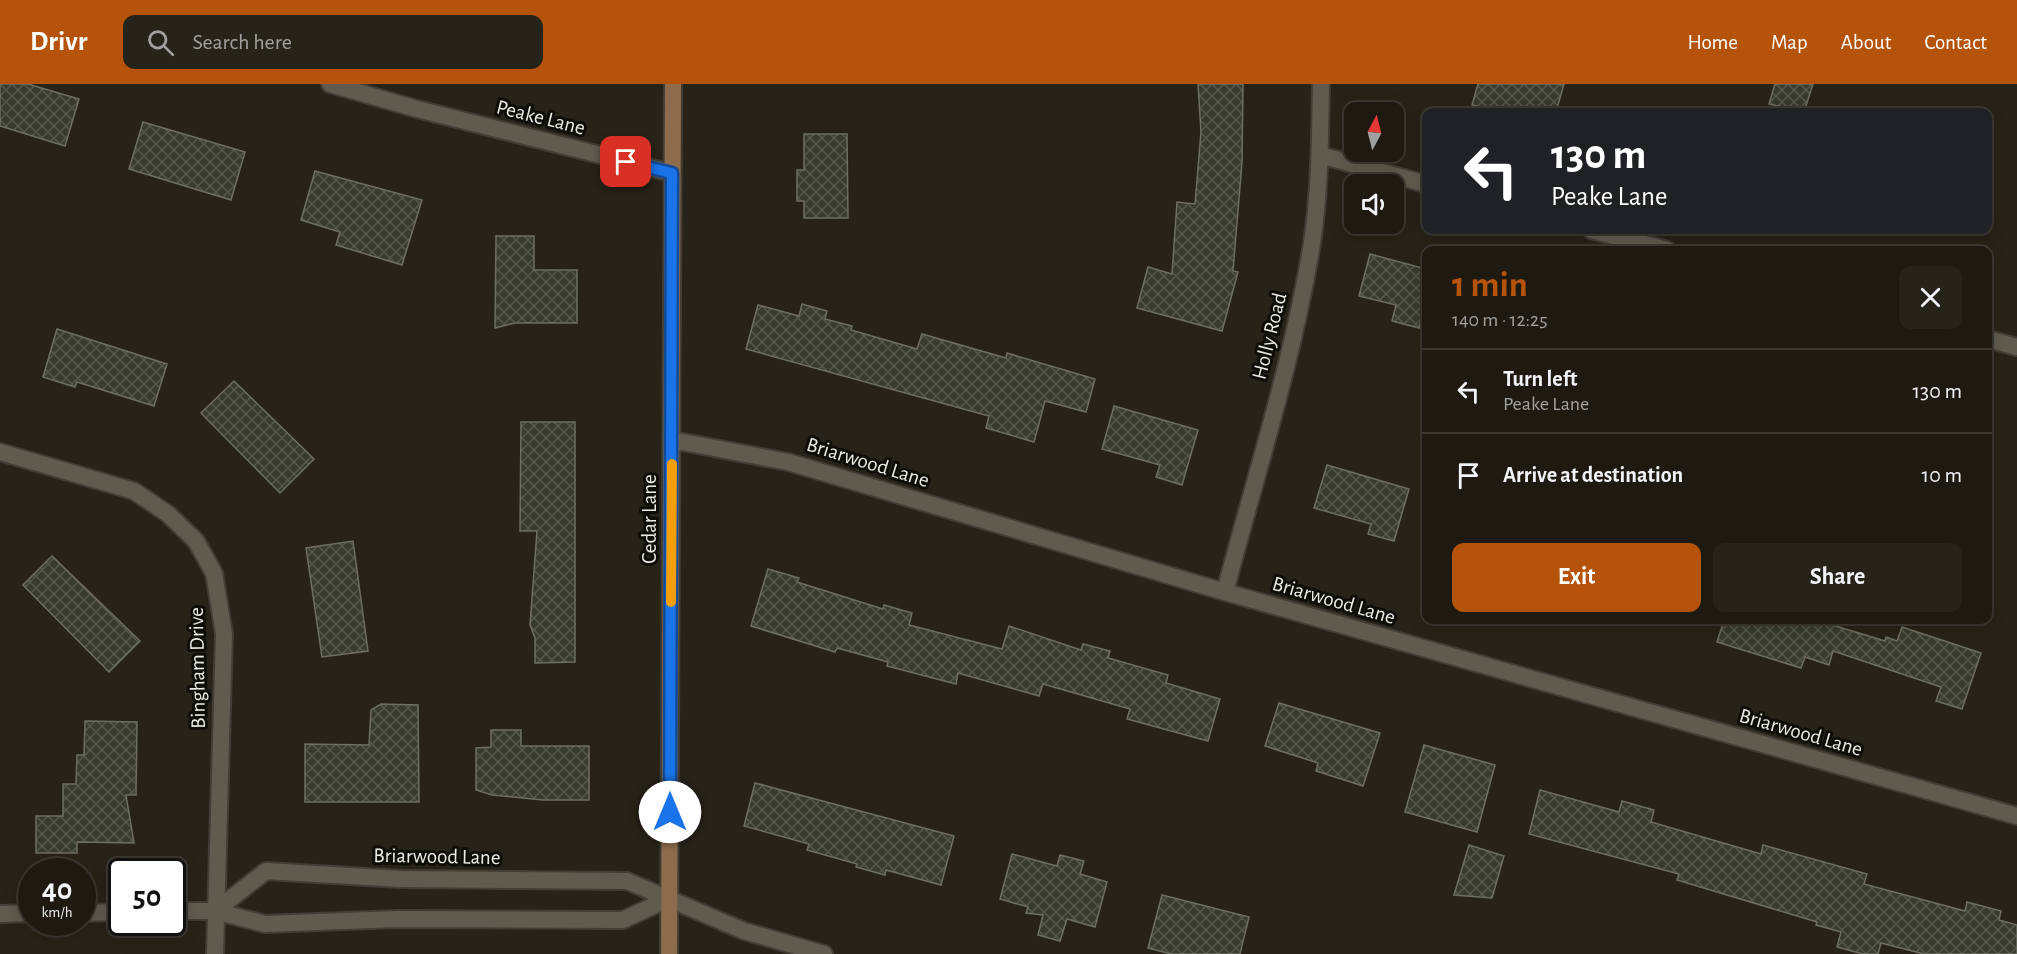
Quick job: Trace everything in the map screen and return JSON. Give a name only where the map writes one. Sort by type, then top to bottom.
[{"type":"main road","name":"Cedar Lane","points":[[669,954],[673,84]]},
{"type":"street","name":"Peake Lane","points":[[330,84],[417,109],[672,173]]},
{"type":"street","name":"Holly Road","points":[[1225,592],[1297,322],[1312,242],[1320,155],[1321,84]]},
{"type":"street","points":[[1320,155],[1422,183]]},
{"type":"street","points":[[1606,234],[1652,246]]},
{"type":"street","points":[[1992,340],[2017,347]]},
{"type":"street","name":"Briarwood Lane","points":[[672,440],[788,462],[1225,592],[2017,816]]},
{"type":"street","name":"Bingham Drive","points":[[0,452],[134,491],[168,514],[196,541],[214,573],[224,634],[215,954]]},
{"type":"street","name":"Briarwood Lane","points":[[215,911],[266,871],[401,879],[627,881],[744,931],[824,954]]},
{"type":"street","points":[[186,912],[215,911],[265,924],[397,919],[622,920],[670,898]]},
{"type":"street","points":[[0,914],[18,913]]},
{"type":"building","points":[[0,84],[28,84],[79,99],[65,146],[0,126]]},
{"type":"building","points":[[1198,84],[1243,84],[1242,162],[1233,271],[1238,272],[1222,331],[1137,308],[1148,267],[1172,274],[1177,202],[1195,204],[1201,132]]},
{"type":"building","points":[[1478,84],[1564,84],[1557,108],[1484,108],[1472,105]]},
{"type":"building","points":[[1775,84],[1813,84],[1805,108],[1786,108],[1769,104]]},
{"type":"building","points":[[143,122],[245,152],[231,200],[129,169]]},
{"type":"building","points":[[804,134],[847,134],[848,218],[804,218],[804,201],[797,201],[797,170],[804,170]]},
{"type":"building","points":[[315,171],[422,200],[402,265],[336,245],[340,232],[301,220]]},
{"type":"building","points":[[496,236],[534,236],[534,270],[577,270],[577,323],[515,323],[495,328]]},
{"type":"building","points":[[1370,254],[1422,268],[1422,318],[1419,328],[1392,321],[1396,305],[1359,296]]},
{"type":"building","points":[[802,304],[827,311],[825,319],[852,326],[851,330],[917,349],[922,334],[1006,358],[1007,353],[1095,379],[1086,412],[1045,401],[1034,442],[986,428],[989,416],[746,349],[758,305],[799,316]]},
{"type":"building","points":[[57,329],[167,364],[154,406],[77,382],[75,387],[43,377]]},
{"type":"building","points":[[234,381],[314,459],[280,493],[201,413]]},
{"type":"building","points":[[1114,406],[1198,430],[1182,485],[1156,477],[1160,465],[1102,449]]},
{"type":"building","points":[[521,422],[575,422],[575,662],[535,663],[535,638],[530,625],[537,531],[520,531]]},
{"type":"building","points":[[1327,465],[1409,489],[1394,541],[1368,534],[1371,524],[1314,508]]},
{"type":"building","points":[[353,541],[368,651],[322,657],[306,548]]},
{"type":"building","points":[[52,556],[140,641],[109,672],[23,585]]},
{"type":"building","points":[[768,569],[799,578],[797,582],[883,609],[884,605],[912,613],[909,625],[1002,649],[1009,626],[1081,650],[1083,644],[1110,651],[1108,658],[1168,675],[1166,683],[1220,699],[1208,741],[1127,719],[1130,709],[1043,684],[1039,696],[958,673],[956,684],[887,666],[888,662],[837,648],[835,652],[751,626]]},
{"type":"building","points":[[1723,624],[1829,624],[1885,641],[1886,637],[1897,641],[1902,627],[1981,653],[1962,709],[1936,701],[1941,687],[1833,651],[1829,665],[1805,657],[1801,668],[1717,642]]},
{"type":"building","points":[[1279,703],[1380,733],[1363,786],[1316,771],[1318,763],[1265,746]]},
{"type":"building","points":[[381,704],[418,705],[419,802],[305,802],[305,744],[369,745],[371,710]]},
{"type":"building","points":[[85,721],[137,722],[136,795],[126,795],[134,843],[77,842],[77,853],[36,853],[36,816],[63,816],[63,784],[76,784],[77,755],[84,755]]},
{"type":"building","points":[[491,730],[521,730],[521,746],[589,746],[589,800],[543,800],[492,795],[476,790],[476,748],[491,747]]},
{"type":"building","points":[[1424,745],[1495,765],[1477,832],[1405,812]]},
{"type":"building","points":[[755,783],[954,836],[941,885],[886,870],[885,875],[856,867],[857,864],[807,850],[809,844],[744,826]]},
{"type":"building","points":[[1540,790],[1619,812],[1622,801],[1654,810],[1651,822],[1761,854],[1763,845],[1867,874],[1864,884],[1965,911],[1967,902],[2001,911],[1999,920],[2017,925],[2017,954],[1924,954],[1881,943],[1878,954],[1863,954],[1837,947],[1841,932],[1816,925],[1817,922],[1677,880],[1679,874],[1529,834]]},
{"type":"building","points":[[1469,845],[1504,856],[1492,898],[1454,895]]},
{"type":"building","points":[[1012,854],[1057,866],[1060,855],[1084,861],[1080,874],[1107,882],[1095,927],[1067,919],[1060,941],[1038,935],[1043,915],[1026,913],[1028,907],[1000,899]]},
{"type":"building","points":[[1162,895],[1249,917],[1240,954],[1171,954],[1148,948]]},
{"type":"slow traffic","points":[[671,602],[672,464]]},
{"type":"route","points":[[626,162],[672,173],[670,812]]}]
